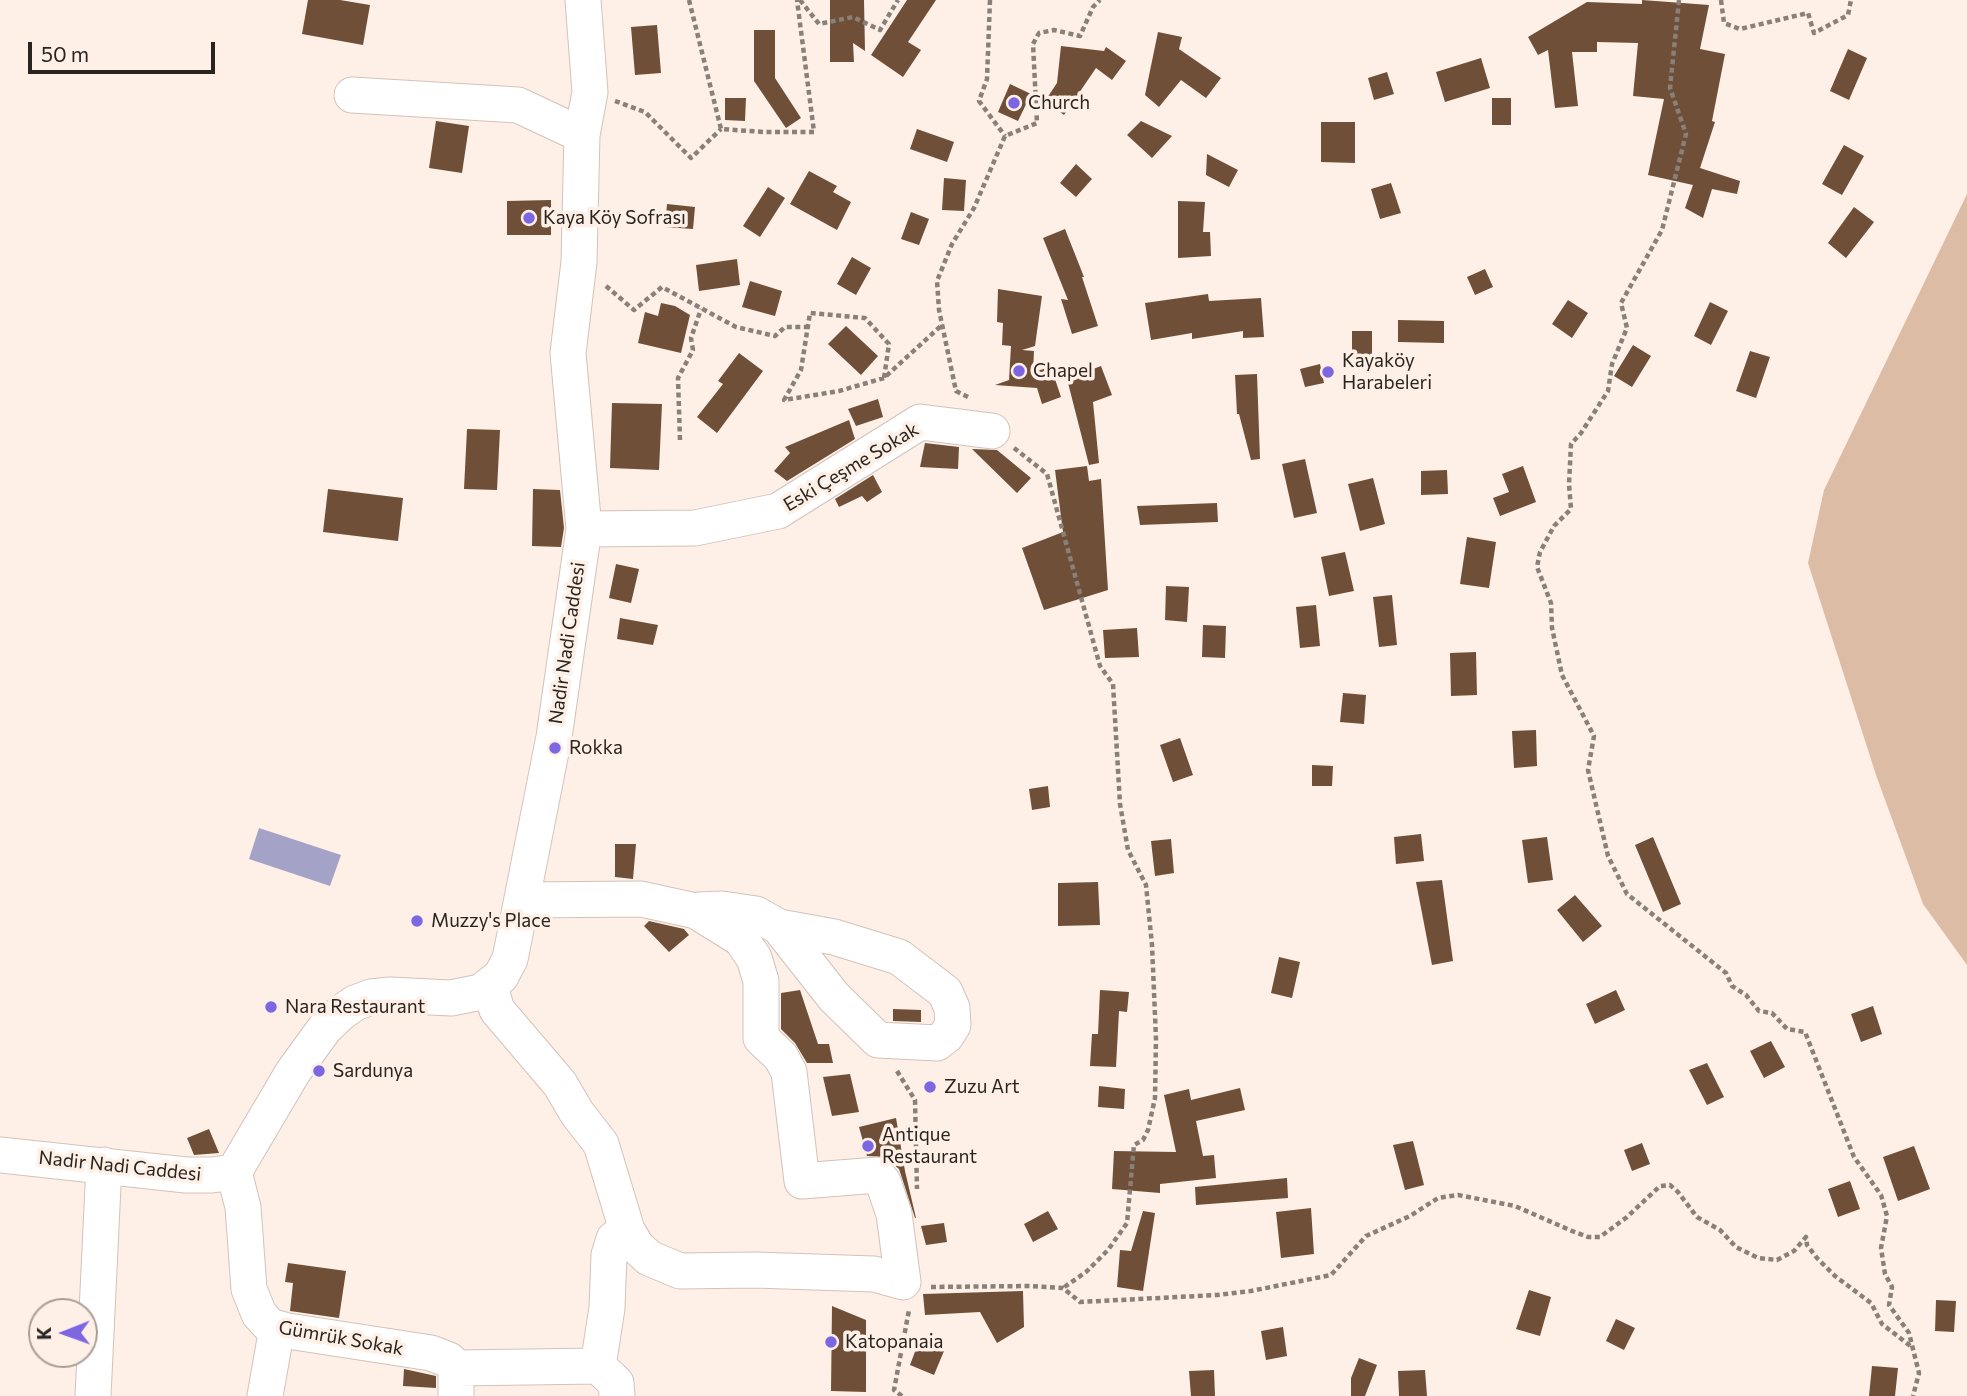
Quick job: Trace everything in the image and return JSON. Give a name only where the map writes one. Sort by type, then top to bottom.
[{"type":"street","name":"Nadir Nadi Caddesi","points":[[490,987],[501,976],[510,960],[523,900],[554,737],[584,529],[568,352],[579,262],[582,135],[590,92],[583,0]]},
{"type":"street","points":[[352,95],[518,105],[582,135]]},
{"type":"street","name":"Eski Çeşme Sokak","points":[[584,529],[695,528],[778,511],[920,422],[992,431]]},
{"type":"street","points":[[523,900],[642,899],[696,911],[722,909],[756,914],[779,927],[834,937],[900,957],[945,992],[952,1008],[953,1025],[937,1043],[878,1040],[834,997],[779,927]]},
{"type":"street","points":[[234,1172],[293,1072],[325,1028],[342,1012],[371,997],[390,995],[451,998],[471,995],[490,987],[496,1010],[560,1084],[577,1113],[601,1144],[627,1230],[637,1247],[649,1258],[680,1271],[755,1270],[874,1274],[903,1282],[894,1214],[883,1182],[877,1175],[802,1181],[789,1072],[781,1056],[761,1038],[761,981],[754,958],[741,939],[696,911]]},
{"type":"street","name":"Nadir Nadi Caddesi","points":[[0,1155],[186,1175],[234,1172]]},
{"type":"street","points":[[93,1396],[104,1166]]},
{"type":"street","name":"Gümrük Sokak","points":[[234,1172],[243,1207],[249,1289],[259,1314],[270,1326],[431,1353],[449,1360],[456,1382]]},
{"type":"street","points":[[598,1366],[607,1308],[609,1255],[614,1239],[627,1230]]},
{"type":"street","points":[[265,1396],[277,1328]]},
{"type":"street","points":[[456,1382],[598,1366],[616,1383],[617,1396]]},
{"type":"path","points":[[689,0],[722,129]]},
{"type":"path","points":[[590,92],[645,112],[691,158],[722,129],[814,132],[798,0]]},
{"type":"path","points":[[798,0],[819,24],[853,17],[880,30],[898,0]]},
{"type":"path","points":[[990,0],[987,79],[979,101],[1005,136]]},
{"type":"path","points":[[1063,1288],[1086,1272],[1108,1250],[1127,1223],[1133,1145],[1143,1140],[1148,1130],[1155,1098],[1156,1039],[1152,945],[1146,886],[1128,850],[1120,804],[1113,684],[1100,666],[1048,474],[992,431],[989,407],[956,391],[944,323],[939,310],[937,281],[952,244],[974,208],[1005,136],[1037,123],[1032,44],[1039,33],[1054,30],[1080,36],[1093,7],[1100,0]]},
{"type":"path","points":[[1679,0],[1670,88],[1686,134],[1662,230],[1621,303],[1627,328],[1612,364],[1608,391],[1571,444],[1571,509],[1554,526],[1540,552],[1537,567],[1551,603],[1552,628],[1562,675],[1594,736],[1588,770],[1608,856],[1627,894],[1726,973],[1732,986],[1746,995],[1759,1011],[1772,1013],[1787,1029],[1805,1032],[1854,1157],[1881,1195],[1887,1216],[1881,1248],[1885,1274],[1892,1287],[1889,1305],[1909,1334],[1919,1373],[1913,1396]]},
{"type":"path","points":[[1721,0],[1724,23],[1740,29],[1808,13],[1814,33],[1848,16],[1851,0]]},
{"type":"path","points":[[579,262],[634,310],[662,287],[736,327],[775,336],[785,327],[808,327]]},
{"type":"path","points":[[680,440],[678,378],[692,350],[691,338],[701,309]]},
{"type":"path","points":[[884,379],[889,344],[865,318],[810,313],[801,370],[784,400],[839,391],[884,379],[944,323]]},
{"type":"path","points":[[878,1040],[915,1100],[918,1188],[894,1214]]},
{"type":"path","points":[[902,1396],[894,1390],[909,1306],[903,1282],[930,1287],[1063,1288],[1080,1302],[1240,1292],[1331,1275],[1366,1236],[1410,1216],[1438,1198],[1458,1195],[1515,1206],[1588,1237],[1600,1237],[1660,1186],[1670,1185],[1697,1217],[1720,1230],[1736,1247],[1758,1258],[1777,1260],[1794,1251],[1806,1237],[1807,1244],[1817,1258],[1835,1276],[1871,1303],[1882,1324],[1913,1348]]},
{"type":"shaded area","points":[[1967,194],[1967,965],[1923,904],[1876,775],[1808,563],[1824,490]]},
{"type":"shaded area","points":[[259,828],[341,855],[330,886],[249,859]]},
{"type":"building","points":[[308,0],[340,0],[370,5],[363,45],[302,34]]},
{"type":"building","points":[[830,0],[864,0],[865,51],[853,43],[854,62],[830,62]]},
{"type":"building","points":[[907,0],[936,0],[908,42],[921,50],[903,77],[871,55]]},
{"type":"building","points":[[1642,0],[1709,5],[1700,49],[1725,54],[1712,121],[1715,122],[1700,168],[1740,181],[1737,194],[1712,189],[1703,218],[1685,208],[1693,185],[1648,175],[1664,99],[1633,96],[1638,43],[1597,42],[1597,52],[1572,52],[1578,106],[1555,108],[1548,50],[1538,55],[1528,37],[1587,2],[1642,4]]},
{"type":"building","points":[[657,25],[661,73],[635,75],[631,27]]},
{"type":"building","points":[[754,30],[775,30],[775,78],[801,118],[786,128],[754,81]]},
{"type":"building","points":[[1158,32],[1182,37],[1179,49],[1221,78],[1206,98],[1181,80],[1159,107],[1145,95]]},
{"type":"building","points":[[1061,46],[1104,51],[1106,47],[1126,61],[1112,80],[1096,68],[1064,115],[1045,101],[1057,83]]},
{"type":"building","points":[[1848,49],[1867,58],[1849,100],[1830,91]]},
{"type":"building","points":[[1481,58],[1490,88],[1445,102],[1436,72]]},
{"type":"building","points":[[1387,72],[1394,94],[1374,100],[1368,78]]},
{"type":"building","points":[[1010,84],[1031,94],[1018,121],[998,112]]},
{"type":"building","points":[[725,98],[746,98],[745,121],[725,120]]},
{"type":"building","points":[[1492,98],[1511,98],[1511,125],[1492,125]]},
{"type":"building","points":[[436,121],[469,126],[462,173],[429,168]]},
{"type":"building","points":[[1141,121],[1172,136],[1152,158],[1127,135]]},
{"type":"building","points":[[1321,122],[1355,122],[1355,163],[1321,162]]},
{"type":"building","points":[[917,129],[954,142],[947,162],[910,149]]},
{"type":"building","points":[[1844,145],[1864,156],[1842,195],[1822,184]]},
{"type":"building","points":[[1207,154],[1238,170],[1229,187],[1206,175]]},
{"type":"building","points":[[1076,164],[1092,179],[1076,197],[1060,183]]},
{"type":"building","points":[[809,171],[837,186],[833,192],[851,202],[837,230],[790,204]]},
{"type":"building","points":[[944,178],[966,180],[964,211],[942,210]]},
{"type":"building","points":[[1391,183],[1401,213],[1380,219],[1371,189]]},
{"type":"building","points":[[768,187],[785,198],[760,237],[743,226]]},
{"type":"building","name":"Kaya Köy Sofrası","points":[[551,200],[551,235],[507,235],[507,201]]},
{"type":"building","points":[[1178,201],[1205,202],[1203,232],[1210,232],[1211,256],[1178,258]]},
{"type":"building","points":[[667,204],[695,207],[693,229],[665,227]]},
{"type":"building","points":[[1854,207],[1874,222],[1846,258],[1828,243]]},
{"type":"building","points":[[911,212],[929,219],[919,245],[901,239]]},
{"type":"building","points":[[1065,229],[1084,277],[1098,326],[1072,334],[1061,299],[1068,300],[1043,238]]},
{"type":"building","points":[[852,257],[871,268],[856,295],[837,284]]},
{"type":"building","points":[[737,259],[740,285],[699,291],[696,265]]},
{"type":"building","points":[[1485,269],[1493,287],[1475,295],[1467,277]]},
{"type":"building","points":[[750,281],[782,291],[775,316],[742,307]]},
{"type":"building","points":[[998,289],[1042,296],[1035,346],[1022,350],[1034,351],[1033,372],[1051,367],[1061,397],[1042,404],[1037,388],[995,385],[1009,380],[1011,346],[1002,345],[1003,323],[997,322]]},
{"type":"building","points":[[1208,294],[1209,301],[1261,298],[1264,337],[1243,338],[1243,331],[1192,339],[1192,333],[1151,340],[1145,303]]},
{"type":"building","points":[[1568,300],[1588,313],[1572,338],[1552,324]]},
{"type":"building","points":[[1710,302],[1728,311],[1711,345],[1694,336]]},
{"type":"building","points":[[661,303],[675,306],[690,315],[681,353],[638,343],[645,312],[658,316]]},
{"type":"building","points":[[1398,320],[1444,321],[1444,343],[1398,342]]},
{"type":"building","points":[[846,326],[878,356],[861,375],[828,344]]},
{"type":"building","points":[[1352,331],[1372,331],[1372,359],[1352,359]]},
{"type":"building","points":[[1633,345],[1651,356],[1632,387],[1614,376]]},
{"type":"building","points":[[1750,351],[1770,357],[1756,398],[1736,391]]},
{"type":"building","points":[[739,353],[763,371],[717,433],[697,417],[723,384],[718,381]]},
{"type":"building","points":[[1320,364],[1324,383],[1305,387],[1300,369]]},
{"type":"building","points":[[1101,366],[1112,395],[1093,402],[1099,463],[1089,465],[1067,379]]},
{"type":"building","points":[[1257,374],[1260,459],[1251,460],[1237,414],[1235,375]]},
{"type":"building","points":[[878,399],[883,417],[856,426],[848,409]]},
{"type":"building","points":[[612,403],[662,404],[659,470],[610,468]]},
{"type":"building","points":[[849,420],[855,439],[787,481],[774,471],[790,453],[785,447]]},
{"type":"building","points":[[467,429],[500,430],[497,490],[464,489]]},
{"type":"building","points":[[925,443],[959,447],[958,469],[920,467]]},
{"type":"building","points":[[972,449],[997,450],[1031,478],[1017,493]]},
{"type":"building","points":[[1305,459],[1317,513],[1294,518],[1282,464]]},
{"type":"building","points":[[1087,466],[1089,481],[1101,479],[1108,590],[1044,610],[1022,548],[1063,532],[1055,470]]},
{"type":"building","points":[[1523,466],[1536,502],[1500,516],[1493,498],[1509,492],[1502,474]]},
{"type":"building","points":[[1447,470],[1448,494],[1421,495],[1421,471]]},
{"type":"building","points":[[873,475],[882,492],[867,502],[862,496],[839,507],[835,499]]},
{"type":"building","points":[[1373,478],[1385,524],[1360,531],[1348,484]]},
{"type":"building","points":[[328,489],[403,498],[398,541],[323,532]]},
{"type":"building","points":[[533,489],[560,490],[564,528],[561,547],[532,546]]},
{"type":"building","points":[[1217,503],[1218,522],[1140,525],[1137,506]]},
{"type":"building","points":[[1467,537],[1496,542],[1489,588],[1460,584]]},
{"type":"building","points":[[1345,552],[1354,591],[1329,596],[1321,557]]},
{"type":"building","points":[[616,564],[639,569],[631,603],[609,598]]},
{"type":"building","points":[[1166,586],[1189,587],[1187,622],[1165,620]]},
{"type":"building","points":[[1392,595],[1397,645],[1379,647],[1373,597]]},
{"type":"building","points":[[1316,605],[1320,646],[1300,648],[1296,607]]},
{"type":"building","points":[[620,618],[658,625],[653,645],[617,639]]},
{"type":"building","points":[[1203,625],[1226,626],[1225,658],[1202,657]]},
{"type":"building","points":[[1137,628],[1139,657],[1105,658],[1103,630]]},
{"type":"building","points":[[1476,652],[1477,695],[1451,696],[1450,653]]},
{"type":"building","points":[[1343,693],[1366,695],[1364,724],[1340,722]]},
{"type":"building","points":[[1536,730],[1537,766],[1514,768],[1512,731]]},
{"type":"building","points":[[1180,738],[1193,775],[1173,782],[1160,745]]},
{"type":"building","points":[[1312,765],[1333,766],[1332,786],[1312,786]]},
{"type":"building","points":[[1048,786],[1050,807],[1032,810],[1029,789]]},
{"type":"building","points":[[1421,834],[1424,861],[1396,864],[1394,837]]},
{"type":"building","points":[[1547,837],[1553,880],[1528,883],[1522,840]]},
{"type":"building","points":[[1653,837],[1681,904],[1663,912],[1635,845]]},
{"type":"building","points":[[1171,839],[1174,873],[1155,876],[1151,841]]},
{"type":"building","points":[[615,844],[636,844],[633,879],[615,877]]},
{"type":"building","points":[[1442,880],[1453,961],[1432,965],[1416,882]]},
{"type":"building","points":[[1098,882],[1100,925],[1058,926],[1058,883]]},
{"type":"building","points":[[1575,895],[1602,926],[1583,942],[1557,910]]},
{"type":"building","points":[[649,921],[684,929],[689,935],[669,952],[644,926]]},
{"type":"building","points":[[1279,957],[1300,962],[1292,998],[1271,993]]},
{"type":"building","points":[[800,990],[818,1044],[829,1044],[833,1063],[807,1063],[795,1043],[781,1029],[781,993]]},
{"type":"building","points":[[1100,990],[1129,992],[1127,1012],[1119,1011],[1116,1067],[1090,1066],[1092,1034],[1098,1034]]},
{"type":"building","points":[[1616,990],[1625,1010],[1595,1024],[1586,1004]]},
{"type":"building","points":[[1873,1006],[1882,1034],[1861,1042],[1851,1014]]},
{"type":"building","points":[[893,1009],[921,1010],[921,1022],[893,1021]]},
{"type":"building","points":[[1771,1041],[1785,1067],[1764,1078],[1750,1051]]},
{"type":"building","points":[[1707,1063],[1724,1097],[1707,1105],[1689,1070]]},
{"type":"building","points":[[850,1074],[859,1112],[832,1116],[823,1077]]},
{"type":"building","points":[[1099,1086],[1125,1089],[1124,1109],[1098,1107]]},
{"type":"building","points":[[1240,1088],[1245,1110],[1196,1121],[1203,1156],[1214,1155],[1216,1178],[1160,1184],[1160,1193],[1112,1189],[1114,1151],[1176,1152],[1164,1095],[1189,1089],[1191,1100]]},
{"type":"building","points":[[896,1118],[916,1218],[899,1169],[885,1157],[867,1156],[859,1127]]},
{"type":"building","points":[[209,1129],[219,1153],[194,1155],[187,1138]]},
{"type":"building","points":[[1413,1141],[1424,1185],[1405,1190],[1393,1145]]},
{"type":"building","points":[[1642,1143],[1650,1164],[1632,1171],[1624,1150]]},
{"type":"building","points":[[1914,1146],[1930,1189],[1898,1201],[1883,1157]]},
{"type":"building","points":[[1287,1178],[1288,1198],[1196,1205],[1195,1187]]},
{"type":"building","points":[[1850,1181],[1860,1209],[1838,1217],[1828,1189]]},
{"type":"building","points":[[1311,1208],[1314,1254],[1281,1258],[1276,1212]]},
{"type":"building","points":[[1048,1211],[1058,1229],[1033,1242],[1024,1224]]},
{"type":"building","points":[[1143,1211],[1155,1213],[1143,1291],[1117,1287],[1120,1250],[1131,1251]]},
{"type":"building","points":[[944,1223],[947,1242],[926,1245],[921,1226]]},
{"type":"building","points":[[288,1263],[346,1271],[339,1318],[290,1311],[293,1283],[285,1282]]},
{"type":"building","points":[[1529,1290],[1551,1297],[1540,1336],[1516,1329]]},
{"type":"building","points":[[1023,1291],[1024,1327],[997,1343],[980,1312],[925,1315],[923,1294]]},
{"type":"building","points":[[1936,1300],[1956,1301],[1954,1332],[1935,1331]]},
{"type":"building","points":[[832,1306],[866,1320],[866,1392],[831,1391]]},
{"type":"building","points":[[1616,1319],[1635,1328],[1624,1350],[1606,1341]]},
{"type":"building","points":[[1283,1327],[1287,1356],[1266,1360],[1261,1331]]},
{"type":"building","points":[[919,1341],[944,1351],[934,1375],[910,1365]]},
{"type":"building","points":[[1359,1358],[1377,1365],[1365,1396],[1351,1396],[1351,1378]]},
{"type":"building","points":[[1872,1366],[1898,1368],[1895,1396],[1869,1396]]},
{"type":"building","points":[[404,1369],[436,1376],[436,1388],[403,1386]]},
{"type":"building","points":[[1214,1370],[1215,1396],[1191,1396],[1189,1371]]},
{"type":"building","points":[[1425,1370],[1427,1396],[1399,1396],[1398,1371]]},
{"type":"place","name":"Church","points":[[1014,103]]},
{"type":"place","name":"Kaya Köy Sofrası","points":[[529,218]]},
{"type":"place","name":"Chapel","points":[[1019,371]]},
{"type":"place","name":"Kayaköy Harabeleri","points":[[1328,372]]},
{"type":"place","name":"Rokka","points":[[555,748]]},
{"type":"place","name":"Muzzy's Place","points":[[417,921]]},
{"type":"place","name":"Nara Restaurant","points":[[271,1007]]},
{"type":"place","name":"Sardunya","points":[[319,1071]]},
{"type":"place","name":"Zuzu Art","points":[[930,1087]]},
{"type":"place","name":"Antique Restaurant","points":[[868,1146]]},
{"type":"place","name":"Katopanaia","points":[[831,1342]]}]
